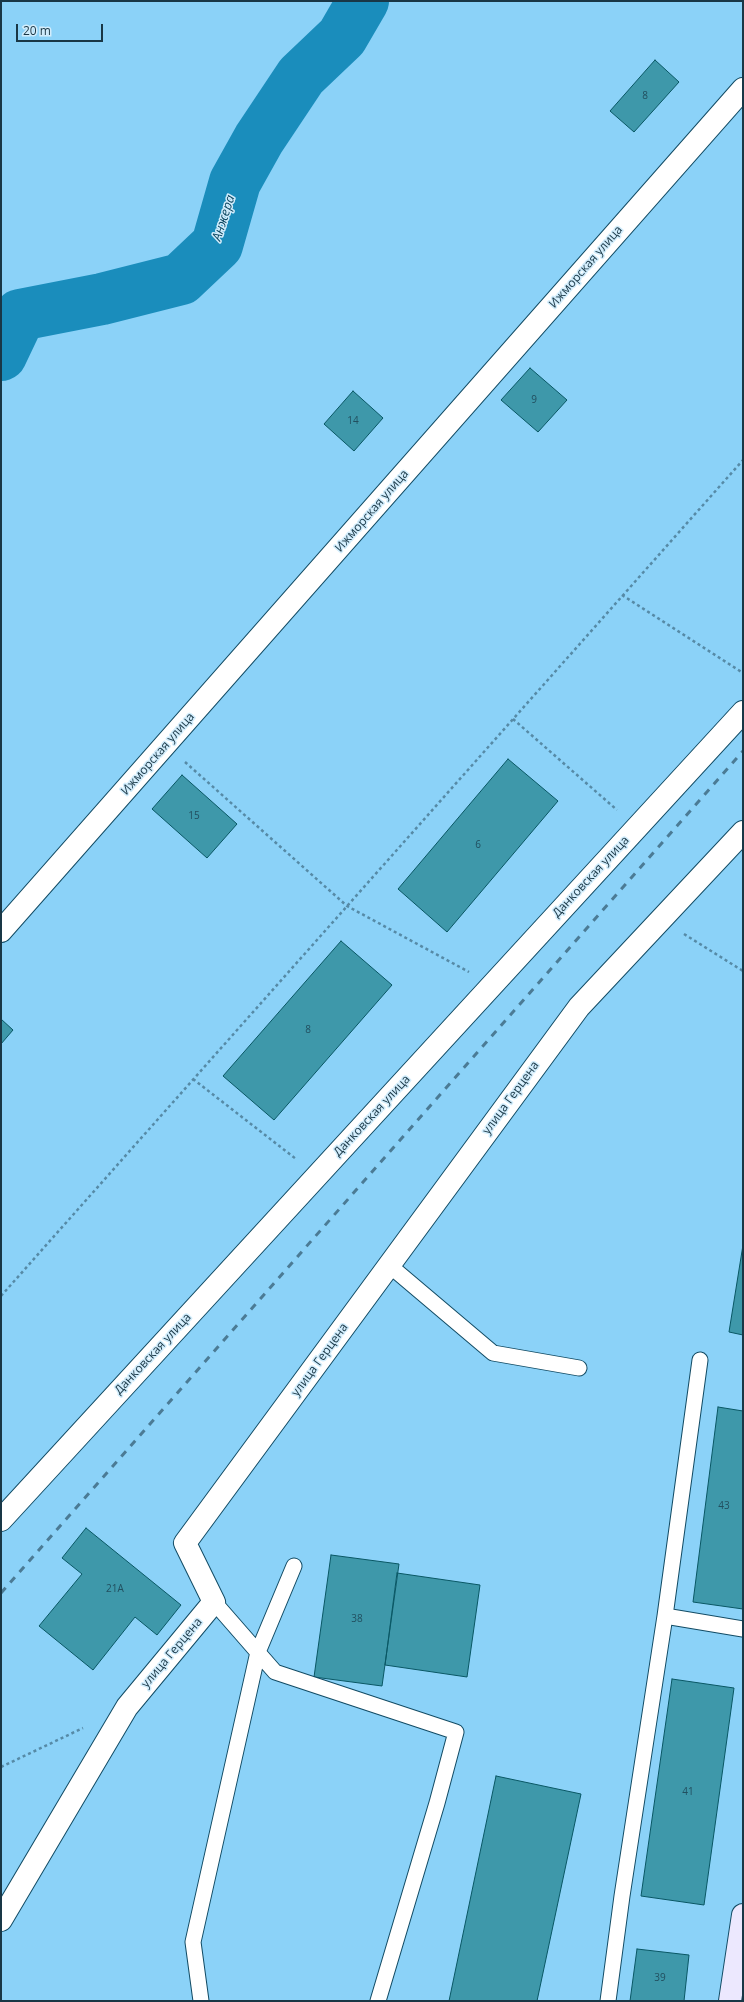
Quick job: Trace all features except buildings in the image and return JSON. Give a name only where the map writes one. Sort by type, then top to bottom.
[{"type":"main road","points":[[730,2001],[743,1915]]},
{"type":"street","name":"Ижморская улица","points":[[1,931],[743,89]]},
{"type":"street","name":"Данковская улица","points":[[1,1520],[743,712]]},
{"type":"street","name":"улица Герцена","points":[[1,1920],[127,1707],[214,1602],[185,1543],[579,1007],[743,832]]},
{"type":"lane","points":[[389,1265],[493,1353],[579,1368]]},
{"type":"lane","points":[[608,2001],[622,1896],[665,1616],[700,1360]]},
{"type":"lane","points":[[201,2001],[193,1942],[258,1652],[294,1566]]},
{"type":"lane","points":[[214,1602],[275,1672],[456,1732],[435,1810],[378,2001]]},
{"type":"lane","points":[[665,1616],[743,1629]]},
{"type":"path","points":[[1,1296],[743,460]]},
{"type":"path","points":[[622,595],[743,673]]},
{"type":"path","points":[[513,719],[637,828]]},
{"type":"path","points":[[166,745],[347,906],[492,985]]},
{"type":"path","points":[[661,920],[743,971]]},
{"type":"path","points":[[193,1079],[317,1175]]},
{"type":"path","points":[[1,1767],[85,1727]]},
{"type":"waterway","name":"Анжера","points":[[1,355],[20,315],[102,299],[181,279],[217,245],[235,182],[259,139],[301,76],[342,37],[363,1]]},
{"type":"railway","points":[[1,1593],[743,751]]}]
